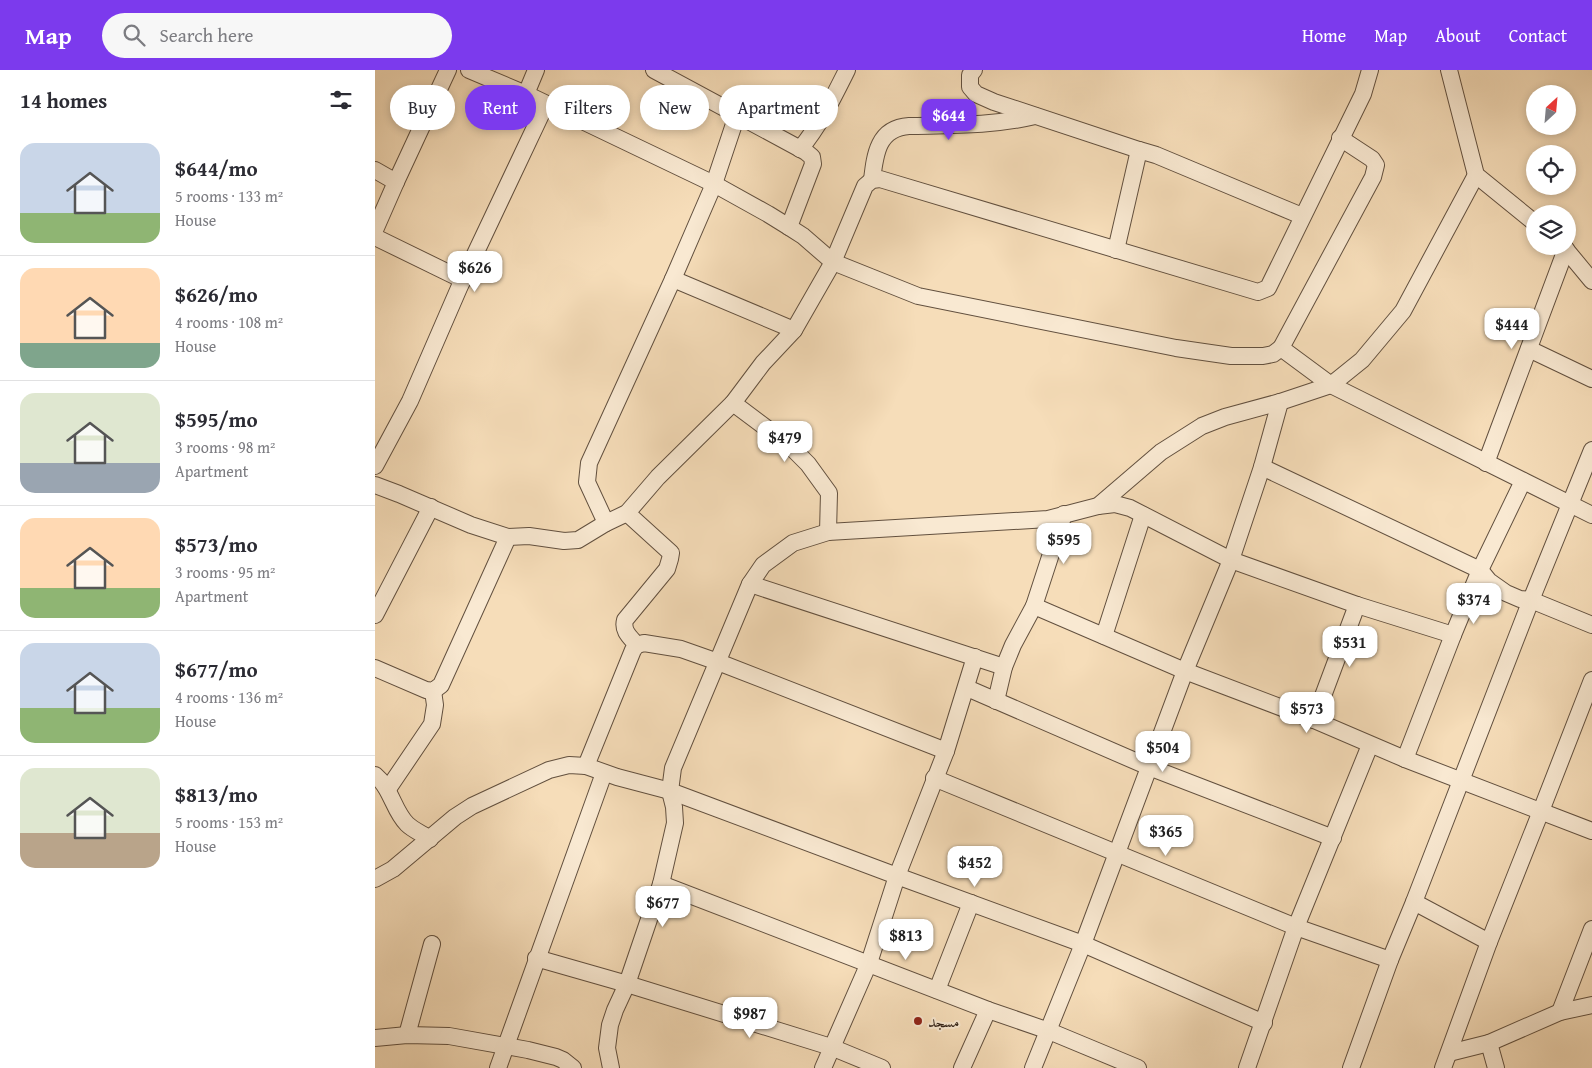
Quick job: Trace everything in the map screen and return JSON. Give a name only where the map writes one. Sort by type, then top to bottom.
[{"type":"street","points":[[375,230],[448,70]]},
{"type":"street","points":[[469,70],[505,85]]},
{"type":"street","points":[[530,85],[536,70]]},
{"type":"street","points":[[654,70],[719,105]]},
{"type":"street","points":[[800,149],[813,134],[847,70]]},
{"type":"street","points":[[974,70],[971,75],[970,87],[976,94],[1035,116],[1156,155],[1302,216]]},
{"type":"street","points":[[375,485],[471,525],[508,537],[529,536],[564,541],[578,540],[627,513],[658,477],[733,402],[763,364],[794,330],[833,262],[865,186],[872,180],[880,179],[1258,292],[1268,288],[1363,94],[1370,70]]},
{"type":"street","points":[[1449,70],[1476,175],[1526,216]]},
{"type":"street","points":[[536,99],[714,184],[803,236],[833,262],[918,296],[1176,348],[1231,356],[1263,356],[1273,354],[1281,348],[1373,177],[1376,165],[1372,159],[1340,138]]},
{"type":"street","points":[[375,466],[410,401],[463,280],[545,104]]},
{"type":"street","points":[[872,180],[877,150],[884,136],[895,128],[995,124],[1035,116]]},
{"type":"street","points":[[606,523],[587,482],[589,463],[714,184],[732,130]]},
{"type":"street","points":[[765,130],[812,157],[813,164],[789,227]]},
{"type":"street","points":[[1116,250],[1139,150]]},
{"type":"street","points":[[375,170],[396,182]]},
{"type":"street","points":[[1098,506],[1161,452],[1202,426],[1225,417],[1280,402],[1331,385],[1362,360],[1403,311],[1476,175]]},
{"type":"street","points":[[375,237],[463,280]]},
{"type":"street","points":[[1486,463],[1563,255]]},
{"type":"street","points":[[1571,255],[1592,280]]},
{"type":"street","points":[[673,279],[794,330]]},
{"type":"street","points":[[1281,348],[1331,385],[1592,516]]},
{"type":"street","points":[[1529,349],[1592,379]]},
{"type":"street","points":[[733,402],[789,445],[808,464],[829,493],[828,532]]},
{"type":"street","points":[[1033,1068],[1083,944],[1185,671],[1231,560],[1262,467],[1280,402]]},
{"type":"street","points":[[1351,1068],[1390,960],[1592,450]]},
{"type":"street","points":[[1262,467],[1480,570],[1489,581],[1506,593],[1520,599],[1531,600],[1592,624]]},
{"type":"street","points":[[1405,759],[1480,570],[1523,481]]},
{"type":"street","points":[[611,1068],[607,1048],[610,1024],[627,984],[661,884],[675,823],[670,791],[673,768],[750,584],[763,565],[793,543],[828,532],[1048,519],[1098,506],[1115,504],[1130,508],[1231,560],[1357,605],[1453,634]]},
{"type":"street","points":[[375,615],[431,508]]},
{"type":"street","points":[[627,513],[671,553],[667,569],[625,620],[623,625],[625,631],[637,645]]},
{"type":"street","points":[[996,701],[1004,667],[1033,606],[1064,514]]},
{"type":"street","points":[[1103,636],[1143,515]]},
{"type":"street","points":[[375,668],[425,690],[433,691],[441,685],[508,537]]},
{"type":"street","points":[[750,584],[1004,667]]},
{"type":"street","points":[[1314,720],[1357,605]]},
{"type":"street","points":[[1033,606],[1185,671],[1314,720],[1405,759],[1592,831]]},
{"type":"street","points":[[585,766],[633,650],[637,645],[644,643],[681,649],[718,662],[946,751]]},
{"type":"street","points":[[823,1068],[869,963],[897,876],[946,751],[975,657]]},
{"type":"street","points":[[1446,1060],[1489,942],[1592,680]]},
{"type":"street","points":[[967,688],[1149,767],[1333,838]]},
{"type":"street","points":[[388,789],[432,724],[435,705],[433,691]]},
{"type":"street","points":[[1247,1068],[1296,927],[1370,745]]},
{"type":"street","points":[[375,878],[393,869],[455,817],[472,806],[549,770],[569,765],[585,766],[670,791],[1083,944],[1263,1023]]},
{"type":"street","points":[[498,1068],[504,1046],[604,773]]},
{"type":"street","points":[[375,775],[388,789],[407,824],[430,838]]},
{"type":"street","points":[[934,778],[1296,927],[1390,960]]},
{"type":"street","points":[[661,884],[988,1010],[1049,1031],[1138,1068]]},
{"type":"street","points":[[1414,902],[1489,942]]},
{"type":"street","points":[[937,990],[971,903]]},
{"type":"street","points":[[1560,1012],[1592,930]]},
{"type":"street","points":[[407,1035],[432,944]]},
{"type":"street","points":[[536,958],[831,1047],[882,1068]]},
{"type":"street","points":[[1446,1060],[1560,1012],[1591,1009]]},
{"type":"street","points":[[962,1068],[988,1010]]},
{"type":"street","points":[[375,1038],[407,1035],[449,1036],[556,1057],[573,1068]]},
{"type":"street","points":[[1489,1043],[1496,1068]]},
{"type":"place","name":"مسجد","points":[[918,1021]]}]
